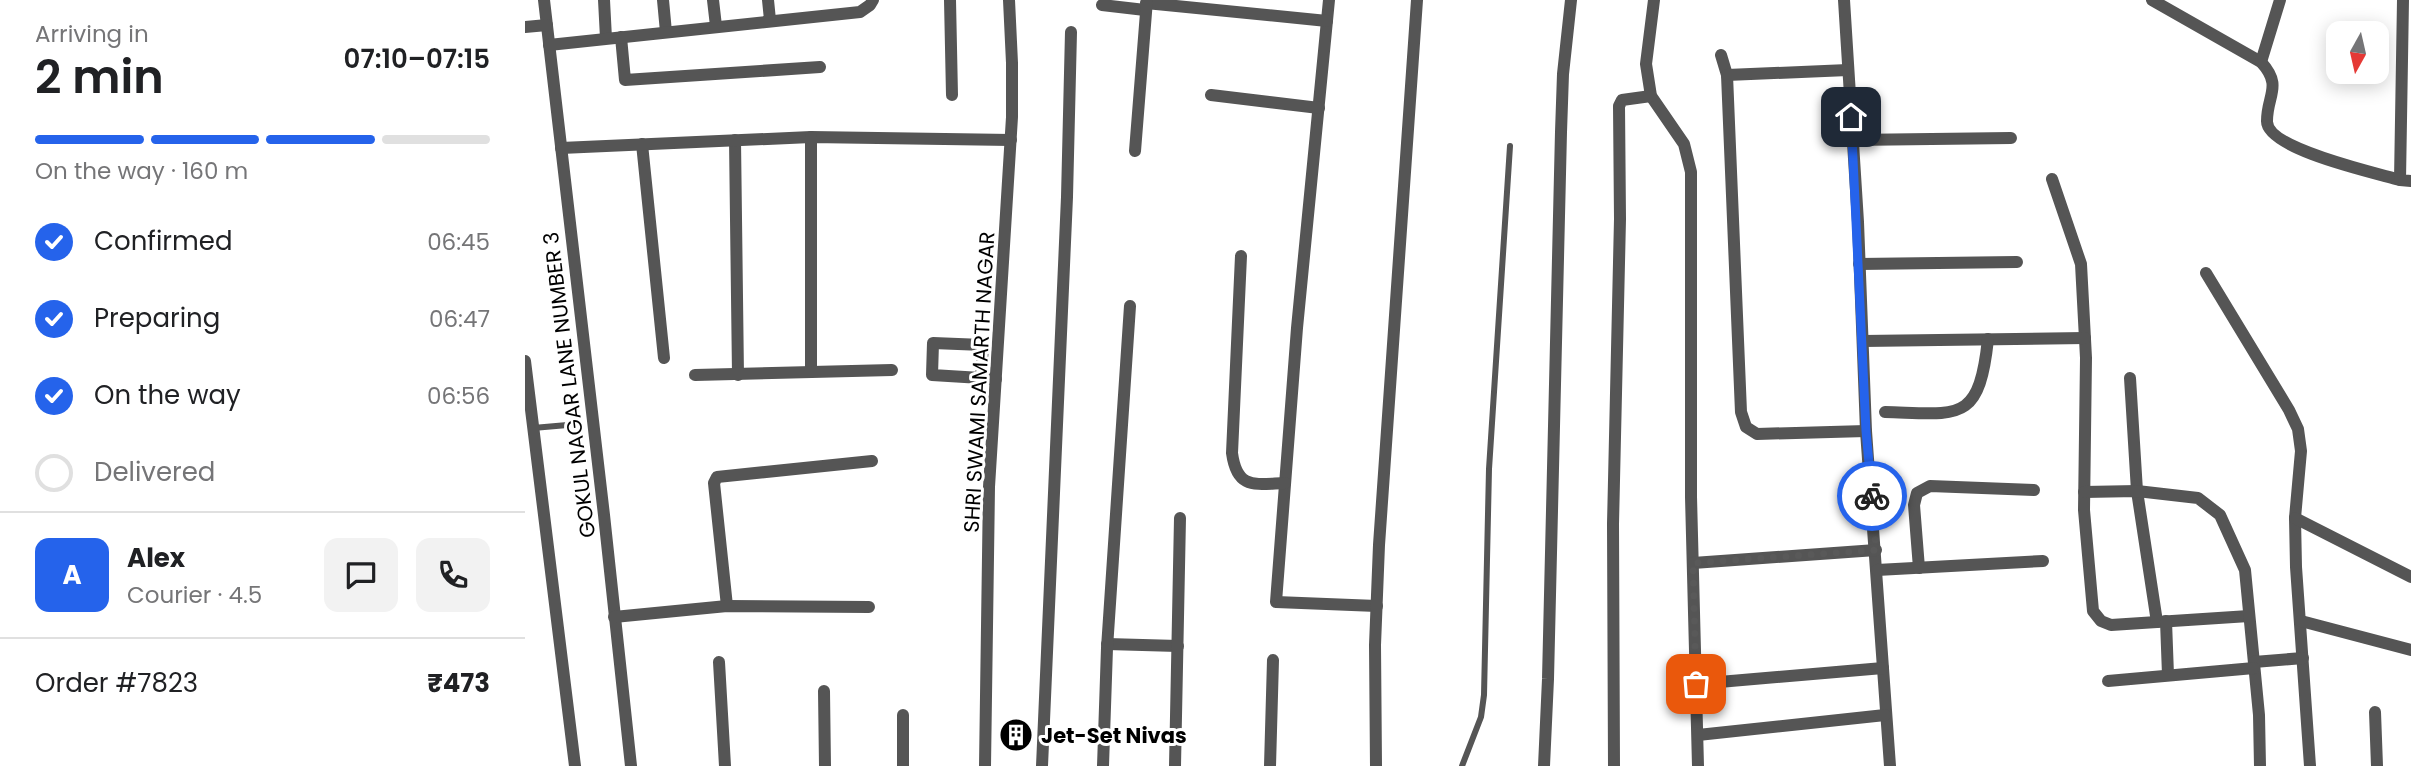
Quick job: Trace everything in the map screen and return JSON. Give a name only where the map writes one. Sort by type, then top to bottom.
[{"type":"street","name":"GOKUL NAGAR LANE NUMBER 3","points":[[544,0],[631,766]]},
{"type":"street","points":[[604,0],[606,38]]},
{"type":"street","points":[[663,0],[666,32]]},
{"type":"street","points":[[713,0],[716,26]]},
{"type":"street","points":[[768,0],[771,20]]},
{"type":"street","points":[[827,0],[828,14]]},
{"type":"street","points":[[549,45],[860,12],[873,0]]},
{"type":"street","points":[[950,0],[952,95]]},
{"type":"street","name":"SHRI SWAMI SAMARTH NAGAR","points":[[985,766],[989,487],[1011,140],[1009,0]]},
{"type":"street","points":[[1329,0],[1297,328],[1276,602],[1377,606]]},
{"type":"street","points":[[1376,766],[1377,606],[1417,0]]},
{"type":"street","points":[[1544,766],[1563,74],[1571,0]]},
{"type":"street","points":[[1654,0],[1646,64],[1651,96],[1684,144],[1691,172],[1693,563],[1698,766]]},
{"type":"street","points":[[1844,0],[1866,431],[1889,766]]},
{"type":"street","points":[[2152,0],[2261,61],[2271,72],[2274,84],[2266,120],[2267,129],[2274,136],[2312,155],[2406,181],[2403,0]]},
{"type":"street","points":[[2261,61],[2280,0]]},
{"type":"street","points":[[1102,5],[1146,4],[1327,21]]},
{"type":"street","points":[[1135,151],[1146,4]]},
{"type":"street","points":[[525,27],[547,25]]},
{"type":"street","points":[[1042,766],[1067,197],[1071,32]]},
{"type":"street","points":[[621,37],[625,80],[820,67]]},
{"type":"street","points":[[1721,55],[1727,75],[1741,412],[1746,427],[1757,434],[1866,431]]},
{"type":"street","points":[[1727,75],[1848,70]]},
{"type":"street","points":[[1210,95],[1319,108]]},
{"type":"street","points":[[1614,766],[1613,524],[1621,219],[1619,106],[1622,100],[1651,96]]},
{"type":"street","points":[[811,137],[811,372]]},
{"type":"street","points":[[561,148],[811,137],[1011,140]]},
{"type":"street","points":[[1852,140],[2011,138]]},
{"type":"street","points":[[735,140],[738,375]]},
{"type":"street","points":[[642,144],[664,358]]},
{"type":"street","points":[[2052,179],[2081,264],[2085,338],[2084,492],[2093,611],[2101,621],[2111,625],[2249,616]]},
{"type":"street","points":[[1241,256],[1232,453],[1234,470],[1251,484],[1285,483]]},
{"type":"street","points":[[1859,264],[2017,262]]},
{"type":"street","points":[[2206,273],[2298,429],[2301,461],[2295,518],[2310,766]]},
{"type":"street","points":[[1103,766],[1107,644],[1130,306]]},
{"type":"street","points":[[1863,341],[2085,338]]},
{"type":"street","points":[[1885,412],[1949,414],[1963,408],[1981,385],[1988,339]]},
{"type":"street","points":[[981,378],[983,345],[933,343],[932,375],[996,379]]},
{"type":"street","points":[[525,361],[575,766]]},
{"type":"street","points":[[695,375],[892,370]]},
{"type":"street","points":[[2130,379],[2137,491],[2168,675]]},
{"type":"street","points":[[727,606],[714,483],[717,477],[871,461]]},
{"type":"street","points":[[1919,568],[1914,505],[1917,493],[1930,486],[2034,490]]},
{"type":"street","points":[[2084,492],[2137,491],[2198,498],[2220,515],[2245,570],[2259,715],[2260,766]]},
{"type":"street","points":[[1175,766],[1180,518]]},
{"type":"street","points":[[2295,518],[2411,578]]},
{"type":"street","points":[[1693,563],[1876,550]]},
{"type":"street","points":[[1877,570],[2043,561]]},
{"type":"street","points":[[614,617],[727,606],[869,607]]},
{"type":"street","points":[[2301,621],[2411,650]]},
{"type":"street","points":[[1107,644],[1178,646]]},
{"type":"street","points":[[2108,681],[2303,658]]},
{"type":"street","points":[[1270,766],[1273,660]]},
{"type":"street","points":[[719,662],[725,766]]},
{"type":"street","points":[[1696,684],[1883,668]]},
{"type":"street","points":[[824,691],[825,766]]},
{"type":"street","points":[[2375,712],[2377,766]]},
{"type":"street","points":[[903,715],[903,766]]},
{"type":"street","points":[[1697,735],[1885,715]]},
{"type":"lane","points":[[1462,766],[1481,717],[1484,695],[1489,469],[1510,146]]},
{"type":"lane","points":[[533,428],[579,424]]},
{"type":"way so far","points":[[1696,684],[1693,563],[1876,550],[1872,496]]},
{"type":"place","name":"Jet-Set Nivas","points":[[1016,735]]},
{"type":"route","points":[[1851,117],[1866,431],[1872,496]]}]
